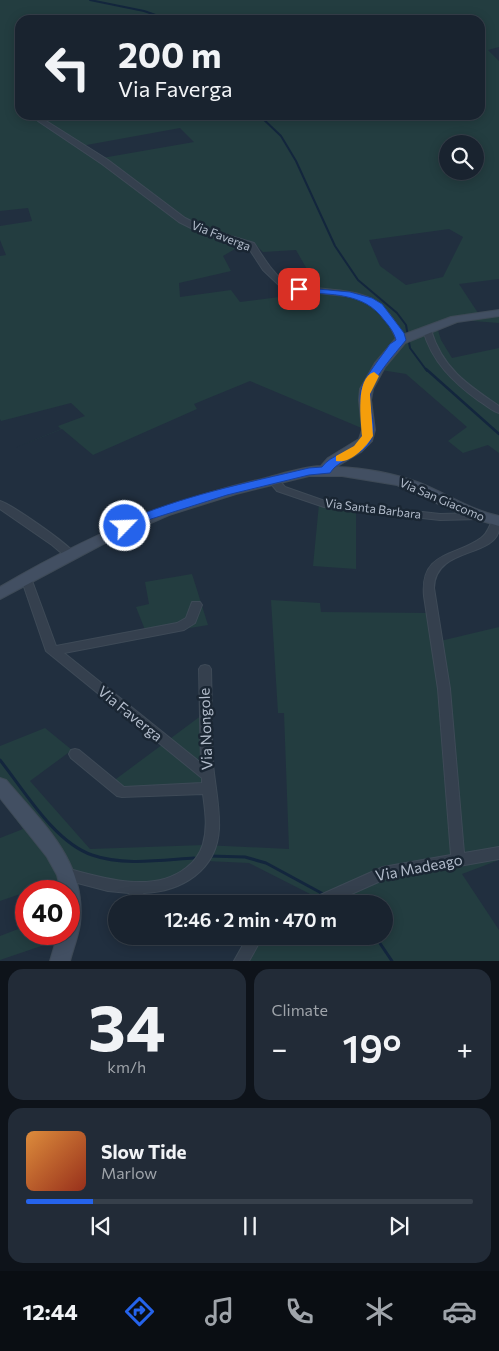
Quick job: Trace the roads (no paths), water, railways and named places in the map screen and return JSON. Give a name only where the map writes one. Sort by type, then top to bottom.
[{"type":"street","name":"Via Faverga","points":[[40,120],[80,146],[188,224],[250,245],[266,268],[285,286],[350,294],[374,302],[393,323],[401,340]]},
{"type":"street","points":[[0,594],[69,553],[147,516],[224,492],[309,471],[326,470],[330,465],[358,448],[365,441],[368,433],[365,398],[367,388],[394,346],[401,340],[463,317],[499,313]]},
{"type":"street","points":[[427,330],[430,343],[437,358],[465,386],[499,410]]},
{"type":"street","name":"Via San Giacomo","points":[[326,470],[403,482],[480,516],[498,521]]},
{"type":"street","name":"Via Santa Barbara","points":[[273,480],[281,488],[324,504],[440,517],[480,516]]},
{"type":"street","points":[[0,504],[69,553]]},
{"type":"street","points":[[458,860],[442,665],[428,585],[433,570],[445,560],[483,544],[495,530],[498,521]]},
{"type":"street","name":"Via Faverga","points":[[26,578],[46,641],[54,651],[208,782]]},
{"type":"street","points":[[54,651],[180,627],[191,620],[196,605]]},
{"type":"street","name":"Via Nongole","points":[[66,874],[122,887],[134,887],[167,884],[192,873],[201,864],[207,854],[212,833],[208,782],[205,669]]},
{"type":"street","name":"Via Nongole","points":[[75,754],[122,792],[208,782]]},
{"type":"street","points":[[0,785],[55,855],[66,874],[67,880]]},
{"type":"street","name":"Via Madeago","points":[[334,895],[383,873],[499,854]]},
{"type":"street","points":[[134,887],[137,895]]},
{"type":"street","points":[[60,961],[64,945]]},
{"type":"street","points":[[241,961],[250,945]]},
{"type":"waterway","points":[[90,0],[156,15]]},
{"type":"waterway","points":[[264,120],[281,136],[296,161],[335,246],[358,280],[397,313],[406,325],[410,348],[427,371]]},
{"type":"waterway","points":[[426,369],[499,434]]},
{"type":"waterway","points":[[0,760],[41,814],[65,839],[78,848],[92,855],[117,860],[143,861],[194,858]]},
{"type":"waterway","points":[[209,856],[245,857],[266,863],[325,895]]},
{"type":"waterway","points":[[381,945],[392,961]]}]
